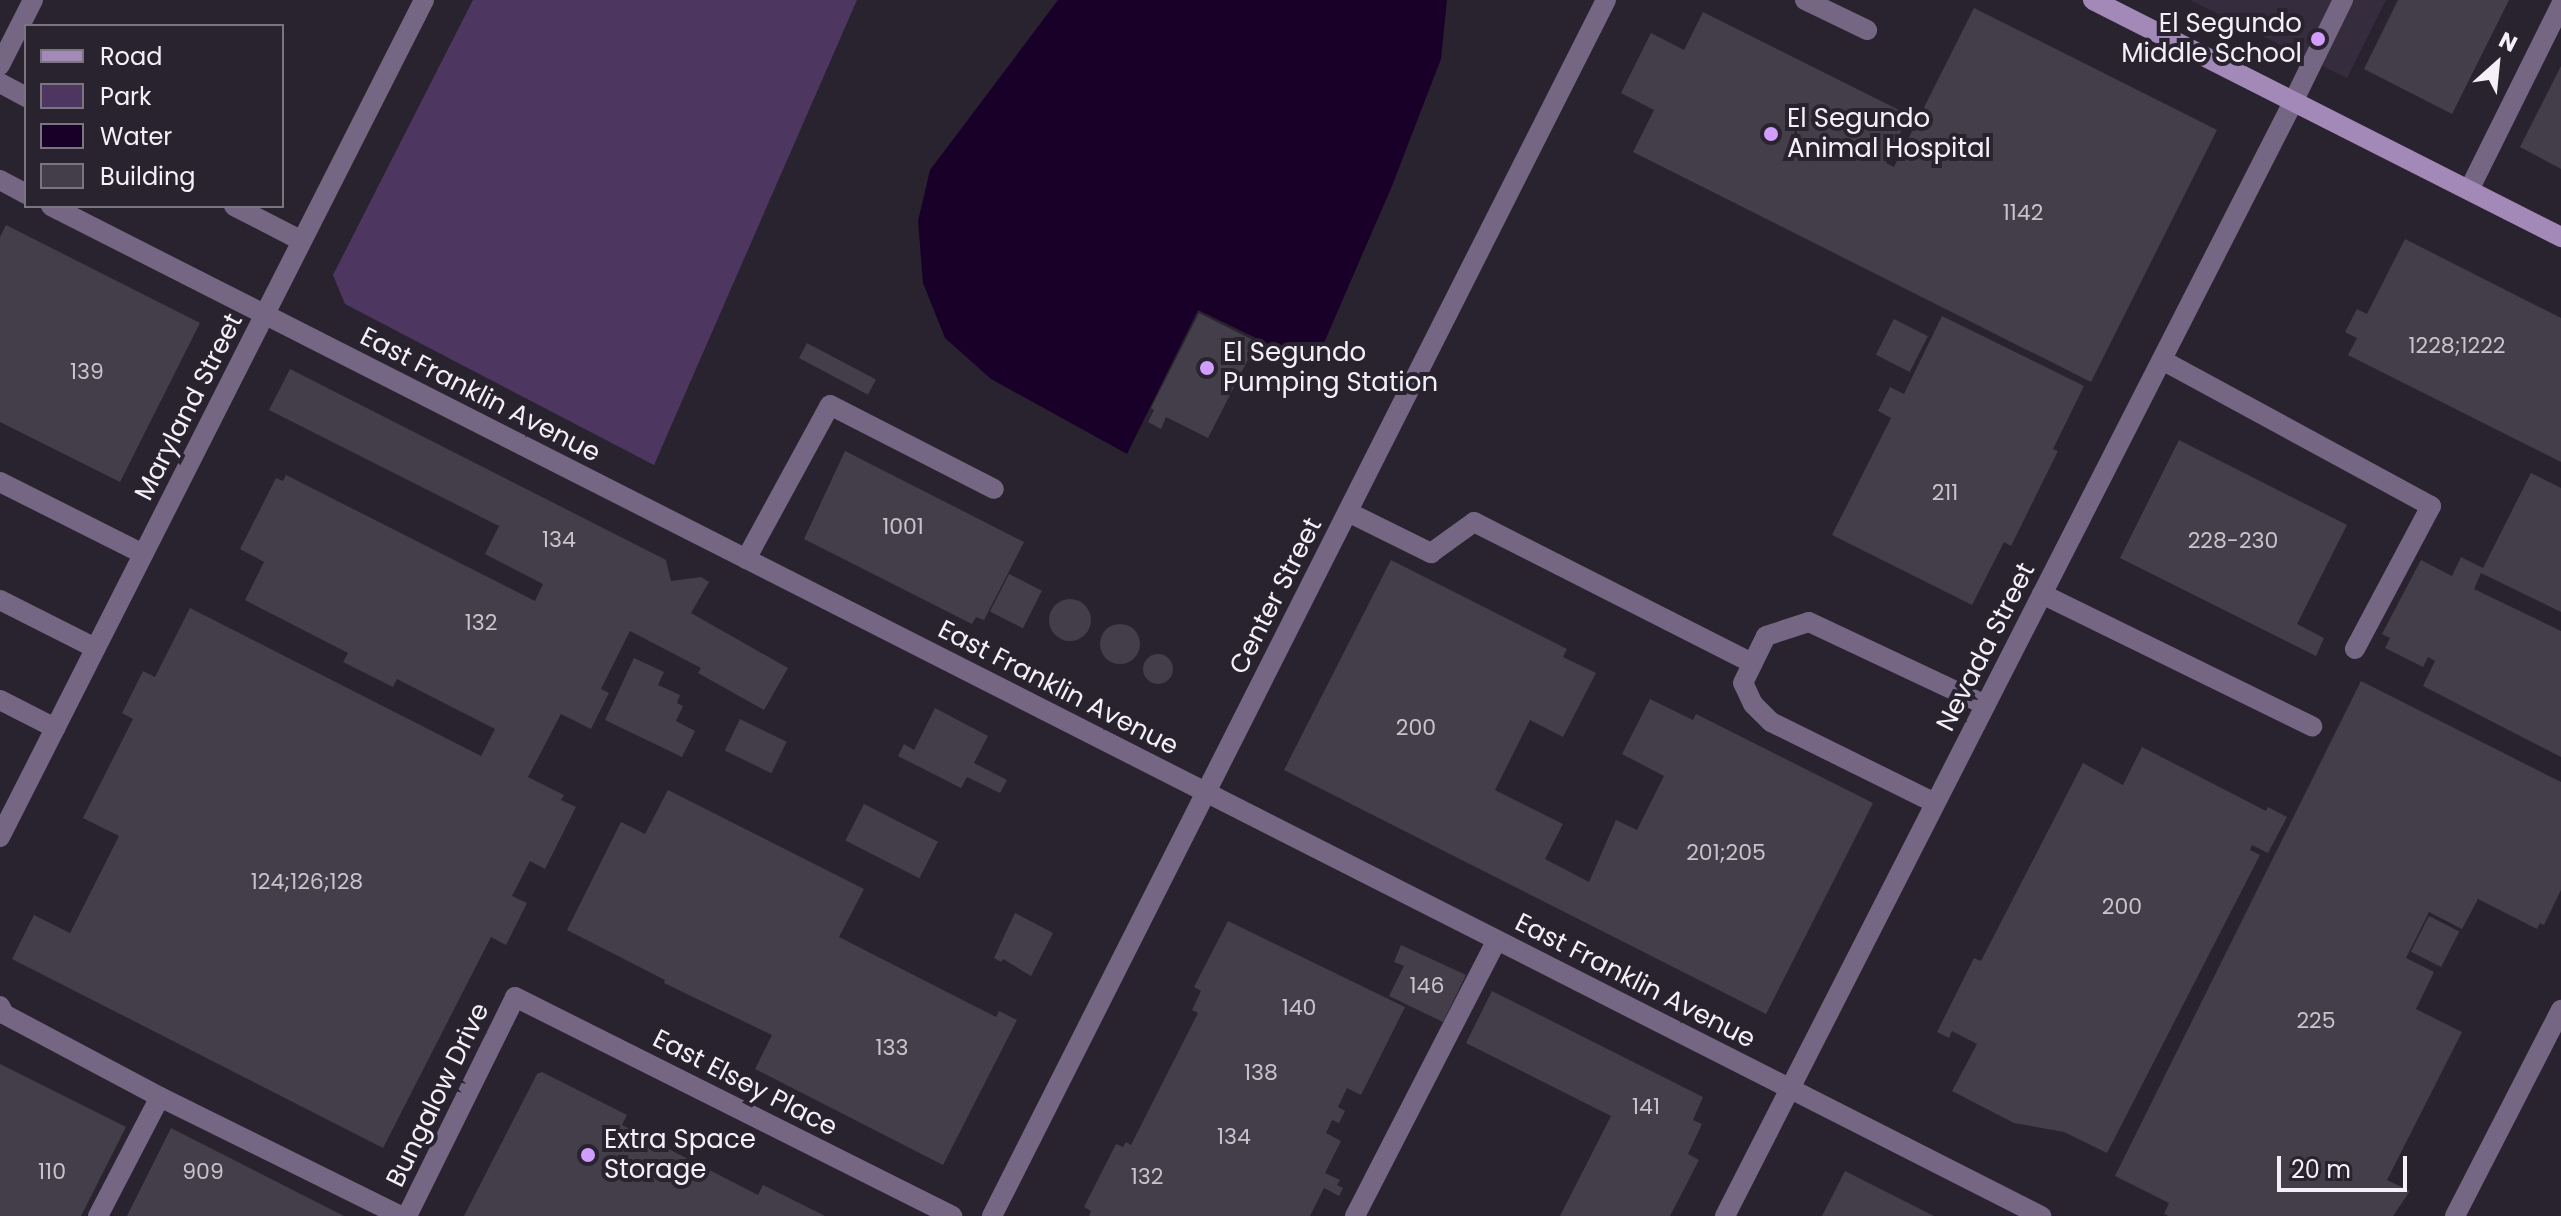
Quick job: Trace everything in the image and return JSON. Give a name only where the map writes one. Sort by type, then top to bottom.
[{"type":"main road","points":[[2093,0],[2561,237]]},
{"type":"street","points":[[0,65],[33,0]]},
{"type":"street","name":"Maryland Street","points":[[0,837],[424,0]]},
{"type":"street","name":"Center Street","points":[[992,1216],[1606,0]]},
{"type":"street","points":[[1805,0],[1867,30]]},
{"type":"street","name":"Nevada Street","points":[[1725,1216],[2343,0]]},
{"type":"street","points":[[2469,190],[2561,5]]},
{"type":"street","points":[[0,83],[24,96]]},
{"type":"street","points":[[0,180],[24,193]]},
{"type":"street","name":"East Franklin Avenue","points":[[55,208],[2041,1216]]},
{"type":"street","points":[[238,208],[302,241]]},
{"type":"street","points":[[2162,360],[2431,506],[2355,649]]},
{"type":"street","points":[[746,559],[830,405],[994,489]]},
{"type":"street","points":[[0,482],[143,554]]},
{"type":"street","points":[[1348,512],[1431,553],[1474,522],[1752,663]]},
{"type":"street","points":[[2042,594],[2312,726]]},
{"type":"street","points":[[0,600],[95,648]]},
{"type":"street","points":[[1935,803],[1771,722],[1753,704],[1743,683],[1752,663],[1766,636],[1809,622],[1985,705]]},
{"type":"street","points":[[0,700],[55,728]]},
{"type":"street","points":[[1355,1216],[1497,940]]},
{"type":"street","name":"Bungalow Drive","points":[[404,1216],[515,997]]},
{"type":"street","name":"East Elsey Place","points":[[515,997],[952,1216]]},
{"type":"street","points":[[0,1006],[4,1014],[160,1097],[404,1216]]},
{"type":"street","points":[[2455,1216],[2561,1010]]},
{"type":"street","points":[[98,1216],[160,1097]]},
{"type":"shaded area","name":"El Segundo Middle School","points":[[2190,0],[2386,0],[2347,78]]},
{"type":"green space","points":[[473,0],[857,0],[654,465],[345,304],[333,275]]},
{"type":"water","points":[[1058,0],[1447,0],[1441,59],[1392,186],[1314,366],[1198,310],[1127,454],[991,379],[945,338],[923,283],[918,221],[930,170]]},
{"type":"building","points":[[2398,0],[2509,0],[2452,114],[2364,69]]},
{"type":"building","points":[[1974,8],[2217,130],[2091,382],[1633,152],[1654,110],[1621,93],[1651,33],[1684,50],[1703,12],[1909,115],[1886,163],[1894,167]]},
{"type":"building","points":[[2561,66],[2561,169],[2520,147]]},
{"type":"building","points":[[6,225],[200,323],[120,482],[0,422],[0,237]]},
{"type":"building","points":[[2405,239],[2561,318],[2561,462],[2348,355],[2357,338],[2345,332],[2357,309],[2367,314]]},
{"type":"building","name":"El Segundo Pumping Station","points":[[1199,313],[1257,342],[1208,438],[1166,417],[1161,429],[1148,422],[1154,410],[1151,408]]},
{"type":"building","points":[[1942,316],[2084,386],[2053,449],[2058,451],[2011,546],[2004,542],[1972,605],[1832,535],[1891,418],[1878,411],[1890,387],[1904,394]]},
{"type":"building","points":[[1894,319],[1928,336],[1910,372],[1876,355]]},
{"type":"building","points":[[807,343],[876,380],[868,395],[799,358]]},
{"type":"building","points":[[290,369],[666,560],[671,581],[701,577],[709,582],[691,613],[788,668],[764,710],[698,673],[701,668],[630,631],[601,689],[609,693],[591,729],[561,714],[528,777],[564,795],[561,800],[576,807],[545,869],[530,861],[512,896],[527,903],[506,945],[491,937],[383,1148],[12,959],[34,915],[70,933],[119,836],[83,818],[133,719],[122,713],[143,671],[155,677],[190,608],[481,756],[495,729],[397,679],[393,687],[343,662],[348,653],[245,600],[264,562],[240,549],[276,478],[283,481],[286,475],[535,601],[543,584],[485,554],[499,526],[269,410]]},
{"type":"building","points":[[2179,440],[2347,525],[2297,624],[2324,638],[2316,656],[2120,558]]},
{"type":"building","points":[[845,451],[1024,542],[984,620],[976,617],[972,624],[804,539]]},
{"type":"building","points":[[2531,473],[2561,488],[2561,612],[2481,573],[2474,589],[2561,631],[2561,757],[2423,686],[2435,661],[2428,657],[2423,667],[2385,648],[2390,638],[2382,634],[2421,560],[2452,576],[2461,557],[2483,568]]},
{"type":"building","points":[[1391,560],[1567,649],[1563,657],[1596,673],[1563,737],[1530,720],[1495,790],[1563,824],[1545,859],[1589,882],[1616,820],[1637,830],[1664,776],[1622,754],[1650,699],[1693,720],[1696,714],[1873,803],[1766,1014],[1284,770]]},
{"type":"building","points":[[1009,574],[1042,591],[1023,628],[990,611]]},
{"type":"building","points":[[1070,599],[1085,605],[1091,620],[1085,635],[1070,641],[1055,635],[1049,620],[1055,605]]},
{"type":"building","points":[[1120,624],[1134,630],[1140,644],[1134,658],[1120,664],[1106,658],[1100,644],[1106,630]]},
{"type":"building","points":[[1158,654],[1169,658],[1173,669],[1169,680],[1158,684],[1147,680],[1143,669],[1147,658]]},
{"type":"building","points":[[634,658],[664,672],[658,685],[680,695],[677,703],[683,706],[676,721],[695,731],[682,757],[605,720]]},
{"type":"building","points":[[2361,681],[2561,782],[2561,890],[2544,925],[2540,923],[2537,929],[2478,899],[2462,929],[2429,912],[2406,958],[2434,972],[2416,1009],[2462,1032],[2387,1180],[2410,1191],[2393,1216],[2169,1216],[2164,1214],[2169,1203],[2115,1176]]},
{"type":"building","points":[[935,708],[988,736],[974,763],[1007,780],[1000,793],[967,777],[961,788],[898,756],[904,744],[914,750]]},
{"type":"building","points":[[740,719],[787,742],[771,773],[725,750]]},
{"type":"building","points":[[2142,747],[2266,811],[2268,807],[2287,817],[2268,853],[2252,845],[2250,850],[2260,855],[2107,1153],[2064,1132],[2014,1123],[1952,1091],[1977,1044],[1952,1031],[1949,1038],[1937,1032],[1974,958],[1981,961],[2083,763],[2123,785]]},
{"type":"building","points":[[668,790],[864,889],[839,937],[996,1017],[999,1011],[1017,1020],[943,1165],[755,1069],[772,1035],[664,983],[665,980],[567,930],[621,822],[645,834]]},
{"type":"building","points":[[864,804],[938,842],[919,878],[845,841]]},
{"type":"building","points":[[1015,913],[1053,933],[1031,976],[1003,959],[1001,962],[994,958]]},
{"type":"building","points":[[2429,916],[2459,931],[2441,967],[2411,952]]},
{"type":"building","points":[[1228,921],[1405,1007],[1361,1095],[1347,1088],[1338,1107],[1345,1111],[1339,1123],[1332,1120],[1326,1133],[1341,1141],[1325,1173],[1340,1180],[1337,1185],[1343,1188],[1339,1196],[1324,1188],[1310,1216],[1089,1216],[1091,1211],[1084,1207],[1116,1144],[1123,1147],[1126,1142],[1131,1145],[1198,1013],[1192,1010],[1201,991],[1194,987]]},
{"type":"building","points":[[1401,945],[1466,975],[1443,1022],[1389,996],[1404,966],[1394,962]]},
{"type":"building","points":[[1492,991],[1703,1097],[1693,1120],[1702,1124],[1688,1154],[1699,1160],[1670,1216],[1560,1216],[1611,1116],[1466,1043]]},
{"type":"building","points":[[0,1064],[126,1127],[81,1216],[0,1216]]},
{"type":"building","name":"Extra Space Storage","points":[[542,1072],[627,1115],[622,1125],[758,1195],[763,1185],[825,1216],[464,1216],[537,1074]]},
{"type":"building","points":[[171,1128],[344,1216],[127,1216]]},
{"type":"building","points":[[1845,1171],[1934,1216],[1822,1216]]},
{"type":"place","name":"El Segundo Middle School","points":[[2318,39]]},
{"type":"place","name":"El Segundo Animal Hospital","points":[[1771,134]]},
{"type":"place","name":"El Segundo Pumping Station","points":[[1207,368]]},
{"type":"place","name":"Extra Space Storage","points":[[588,1155]]}]
